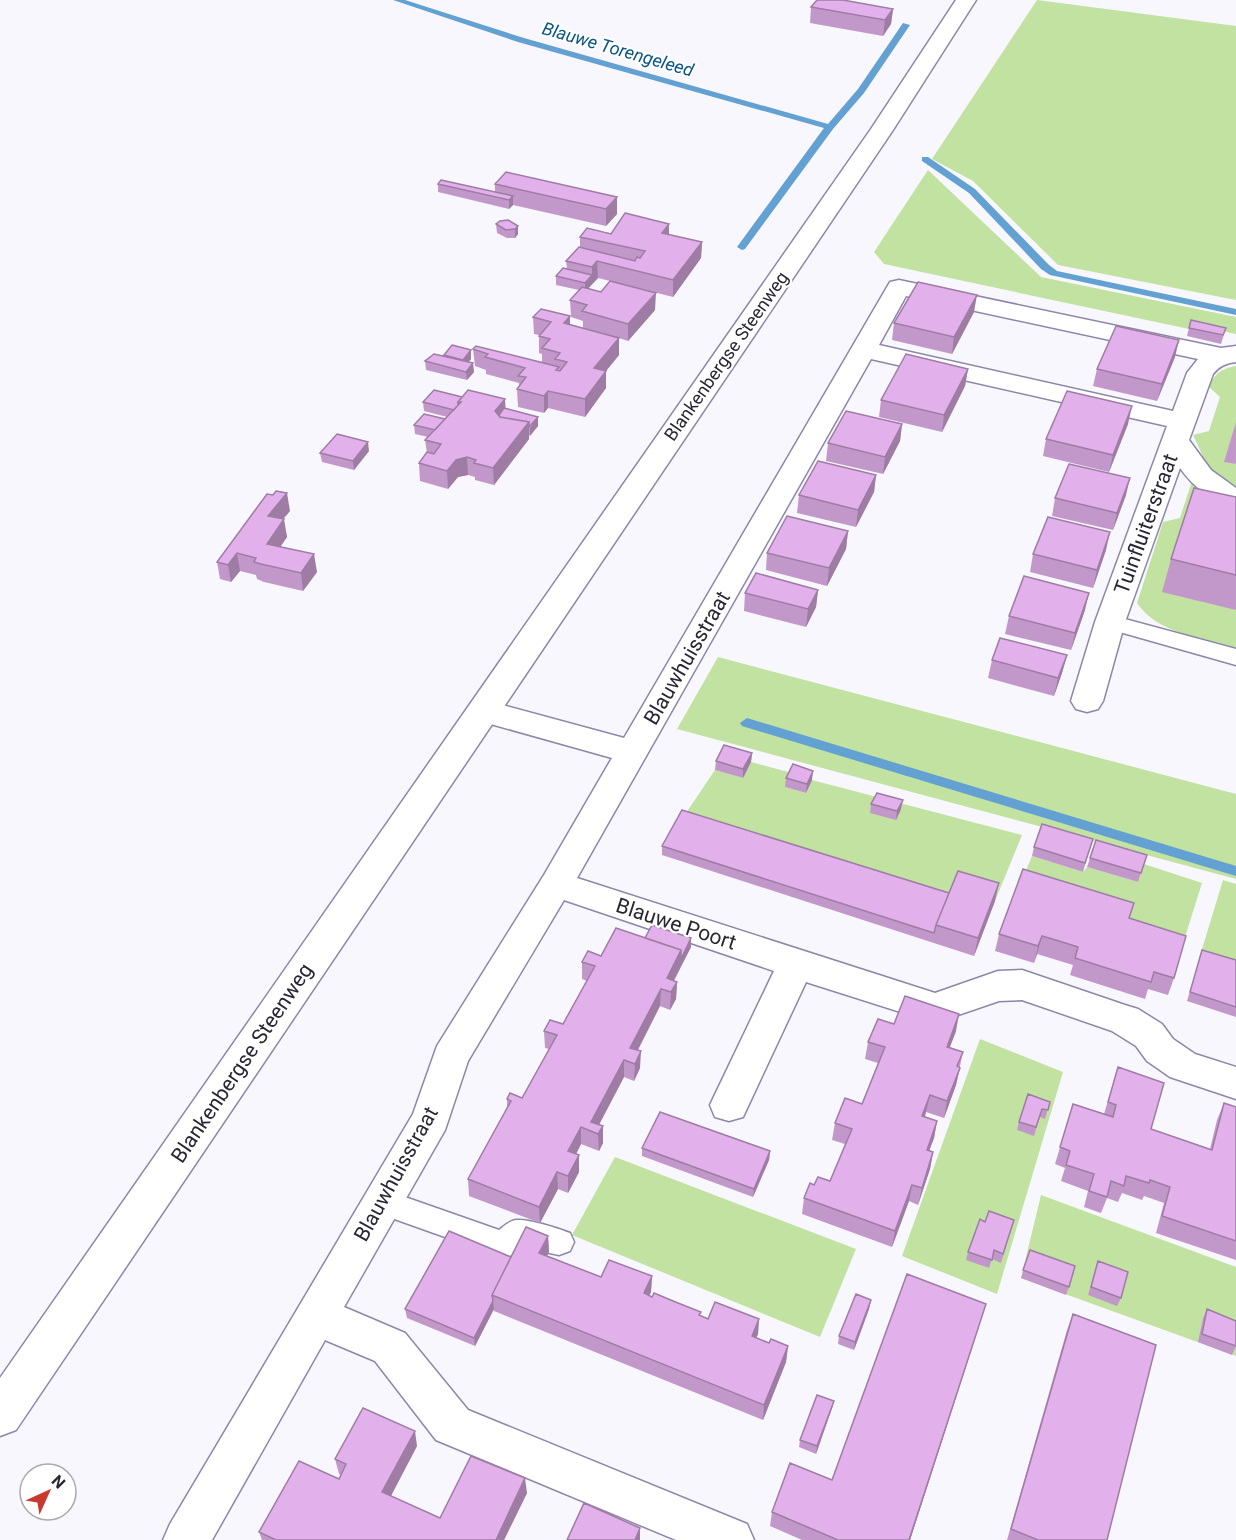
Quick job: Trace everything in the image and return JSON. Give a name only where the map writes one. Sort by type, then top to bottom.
[{"type":"street","name":"Blankenbergse Steenweg","points":[[0,1415],[882,130],[966,0]]},
{"type":"street","name":"Blauwhuisstraat","points":[[186,1540],[431,1118],[450,1057],[633,753],[899,287],[1228,355]]},
{"type":"street","points":[[862,349],[1180,431],[1199,475],[1210,486],[1236,498]]},
{"type":"street","name":"Tuinfluiterstraat","points":[[1087,701],[1110,622],[1200,373],[1208,363],[1228,355]]},
{"type":"street","points":[[484,711],[633,753]]},
{"type":"street","name":"Blauwe Poort","points":[[556,884],[936,1008],[998,986],[1022,985],[1125,1020],[1149,1035],[1161,1050],[1183,1066],[1236,1083]]},
{"type":"street","points":[[729,1105],[796,964]]},
{"type":"street","points":[[316,1316],[390,1347],[452,1425],[731,1540]]},
{"type":"lane","points":[[1110,622],[1236,657]]},
{"type":"lane","points":[[382,1202],[504,1245],[517,1233],[559,1242]]},
{"type":"green space","points":[[1037,0],[1236,26],[1236,300],[1058,265],[973,181],[932,159]]},
{"type":"green space","points":[[928,170],[1041,277],[1236,317],[1236,334],[1191,325],[1189,329],[884,264],[874,252]]},
{"type":"green space","points":[[1236,366],[1236,425],[1225,461],[1236,464],[1236,490],[1214,480],[1193,435],[1209,431],[1220,397],[1209,387],[1214,378],[1222,370]]},
{"type":"green space","points":[[1192,481],[1200,489],[1236,610],[1236,648],[1195,638],[1168,628],[1146,613],[1137,603],[1163,522],[1180,518]]},
{"type":"green space","points":[[718,657],[1236,794],[1236,879],[677,729]]},
{"type":"green space","points":[[751,762],[792,773],[785,787],[806,793],[812,780],[1022,835],[995,901],[955,889],[949,903],[682,819],[715,770],[743,778]]},
{"type":"green space","points":[[1032,856],[1083,872],[1087,867],[1138,882],[1144,864],[1202,883],[1180,953],[1019,887]]},
{"type":"green space","points":[[1223,880],[1236,884],[1236,970],[1199,959]]},
{"type":"green space","points":[[980,1039],[1063,1072],[997,1294],[902,1256]]},
{"type":"green space","points":[[615,1157],[856,1249],[820,1337],[572,1235]]},
{"type":"green space","points":[[1041,1195],[1236,1267],[1236,1356],[1021,1278]]},
{"type":"building","points":[[817,0],[843,0],[893,9],[885,20],[811,7]]},
{"type":"building","points":[[506,172],[617,197],[606,209],[495,184]]},
{"type":"building","points":[[441,180],[513,196],[509,200],[438,184]]},
{"type":"building","points":[[625,213],[669,224],[662,233],[702,242],[673,280],[597,261],[592,267],[566,261],[579,247],[635,261],[637,257],[640,258],[645,251],[580,237],[587,228],[611,234]]},
{"type":"building","points":[[508,220],[518,226],[515,229],[506,230],[496,224],[500,221]]},
{"type":"building","points":[[563,268],[592,275],[585,283],[556,276]]},
{"type":"building","points":[[610,281],[656,293],[628,324],[582,311],[587,305],[570,300],[582,287],[601,292]]},
{"type":"building","points":[[918,282],[977,295],[954,337],[894,323]]},
{"type":"building","points":[[541,309],[570,316],[564,323],[619,338],[594,368],[606,371],[585,399],[548,391],[544,396],[517,389],[526,377],[518,376],[525,368],[485,357],[488,354],[473,349],[476,346],[532,360],[559,367],[556,370],[560,371],[567,362],[555,359],[560,353],[542,348],[550,339],[539,336],[551,322],[533,317]]},
{"type":"building","points":[[1191,320],[1226,328],[1223,335],[1189,328]]},
{"type":"building","points":[[1116,326],[1179,340],[1162,384],[1097,369]]},
{"type":"building","points":[[452,345],[471,350],[463,360],[444,355]]},
{"type":"building","points":[[434,354],[473,363],[466,372],[425,361]]},
{"type":"building","points":[[906,354],[968,369],[944,415],[881,400]]},
{"type":"building","points":[[434,390],[462,397],[454,410],[423,402]]},
{"type":"building","points":[[468,390],[505,399],[495,411],[500,417],[529,422],[493,468],[474,463],[476,460],[467,457],[456,460],[447,471],[419,463],[427,452],[434,454],[441,444],[425,440],[461,402],[458,402]]},
{"type":"building","points":[[1067,391],[1132,406],[1113,455],[1046,439]]},
{"type":"building","points":[[504,408],[538,417],[529,427],[529,422],[500,417]]},
{"type":"building","points":[[846,411],[902,424],[885,457],[828,443]]},
{"type":"building","points":[[424,414],[445,419],[435,430],[414,425]]},
{"type":"building","points":[[337,434],[368,442],[353,461],[320,453]]},
{"type":"building","points":[[818,461],[876,475],[858,510],[799,495]]},
{"type":"building","points":[[1069,464],[1130,478],[1117,513],[1055,498]]},
{"type":"building","points":[[1194,488],[1236,497],[1236,575],[1171,559]]},
{"type":"building","points":[[276,491],[287,493],[268,516],[284,519],[267,544],[314,554],[301,573],[254,562],[256,558],[237,553],[228,565],[217,562],[267,494],[273,495]]},
{"type":"building","points":[[787,516],[848,531],[829,568],[767,553]]},
{"type":"building","points":[[1048,517],[1110,532],[1097,570],[1033,554]]},
{"type":"building","points":[[756,573],[818,590],[808,609],[745,593]]},
{"type":"building","points":[[1024,576],[1089,593],[1075,633],[1009,616]]},
{"type":"building","points":[[1000,638],[1067,655],[1058,678],[992,660]]},
{"type":"building","points":[[724,745],[752,753],[743,769],[716,761]]},
{"type":"building","points":[[793,764],[813,771],[807,784],[786,778]]},
{"type":"building","points":[[877,793],[903,800],[897,811],[871,804]]},
{"type":"building","points":[[682,810],[949,893],[934,933],[662,846]]},
{"type":"building","points":[[1042,824],[1093,839],[1085,863],[1034,847]]},
{"type":"building","points":[[1096,840],[1147,855],[1141,873],[1090,858]]},
{"type":"building","points":[[1023,869],[1134,903],[1129,918],[1186,936],[1174,978],[1154,972],[1151,982],[1075,958],[1078,947],[1059,941],[1042,936],[1038,946],[999,934]]},
{"type":"building","points":[[958,871],[999,883],[978,938],[936,925]]},
{"type":"building","points":[[652,925],[691,938],[681,959],[681,950],[645,938]]},
{"type":"building","points":[[616,928],[681,950],[667,978],[677,982],[671,992],[661,989],[630,1048],[641,1051],[635,1064],[624,1060],[591,1122],[603,1126],[598,1134],[581,1127],[568,1151],[579,1155],[568,1176],[557,1172],[539,1207],[468,1179],[511,1101],[507,1099],[510,1093],[522,1098],[557,1035],[544,1031],[550,1020],[563,1024],[595,966],[582,962],[588,951],[601,956]]},
{"type":"building","points":[[1202,950],[1236,960],[1236,1007],[1190,992]]},
{"type":"building","points":[[905,996],[959,1014],[947,1047],[963,1052],[957,1066],[960,1068],[947,1101],[930,1095],[922,1116],[937,1121],[927,1150],[933,1152],[922,1188],[912,1185],[895,1231],[804,1198],[810,1183],[814,1185],[818,1177],[830,1181],[852,1129],[835,1123],[845,1098],[862,1104],[885,1047],[868,1042],[878,1019],[894,1024]]},
{"type":"building","points":[[1118,1067],[1164,1083],[1151,1129],[1212,1150],[1224,1103],[1236,1107],[1236,1241],[1162,1216],[1170,1187],[1150,1180],[1149,1183],[1126,1176],[1124,1186],[1111,1181],[1107,1197],[1089,1191],[1094,1174],[1066,1165],[1070,1151],[1060,1147],[1073,1104],[1113,1117],[1116,1105],[1108,1102]]},
{"type":"building","points":[[1028,1094],[1050,1102],[1048,1110],[1042,1109],[1036,1127],[1019,1122]]},
{"type":"building","points":[[660,1112],[770,1151],[754,1189],[642,1148]]},
{"type":"building","points":[[989,1211],[1014,1220],[1003,1254],[994,1250],[992,1260],[968,1252],[980,1219],[985,1222]]},
{"type":"building","points":[[526,1227],[548,1236],[539,1253],[601,1277],[609,1260],[652,1276],[644,1293],[652,1297],[654,1293],[701,1312],[699,1315],[708,1319],[715,1302],[759,1319],[752,1336],[769,1343],[771,1339],[788,1346],[764,1405],[492,1295]]},
{"type":"building","points":[[449,1231],[511,1257],[492,1295],[493,1301],[474,1338],[405,1309]]},
{"type":"building","points":[[1030,1250],[1075,1266],[1069,1287],[1023,1270]]},
{"type":"building","points":[[1098,1261],[1128,1272],[1121,1298],[1091,1287]]},
{"type":"building","points":[[907,1274],[986,1304],[909,1540],[838,1540],[772,1512],[790,1463],[832,1480]]},
{"type":"building","points":[[856,1294],[871,1300],[855,1342],[839,1336]]},
{"type":"building","points":[[1207,1309],[1236,1321],[1236,1346],[1202,1334]]},
{"type":"building","points":[[1073,1314],[1156,1345],[1107,1540],[1038,1540],[1011,1529]]},
{"type":"building","points":[[817,1395],[834,1401],[817,1446],[800,1440]]},
{"type":"building","points":[[363,1408],[415,1431],[382,1492],[440,1518],[471,1456],[525,1478],[496,1540],[276,1540],[259,1532],[299,1461],[339,1479],[346,1464],[335,1459]]},
{"type":"building","points":[[584,1503],[640,1528],[635,1540],[567,1540]]},
{"type":"waterway","name":"Blauwe Torengeleed","points":[[397,0],[521,40],[830,127]]},
{"type":"waterway","points":[[830,127],[861,91],[906,25]]},
{"type":"waterway","points":[[742,247],[830,127]]},
{"type":"waterway","name":"Blauwe Torengeleed","points":[[925,159],[972,191],[1045,267],[1054,273],[1236,312]]},
{"type":"waterway","points":[[747,723],[1236,871]]}]
